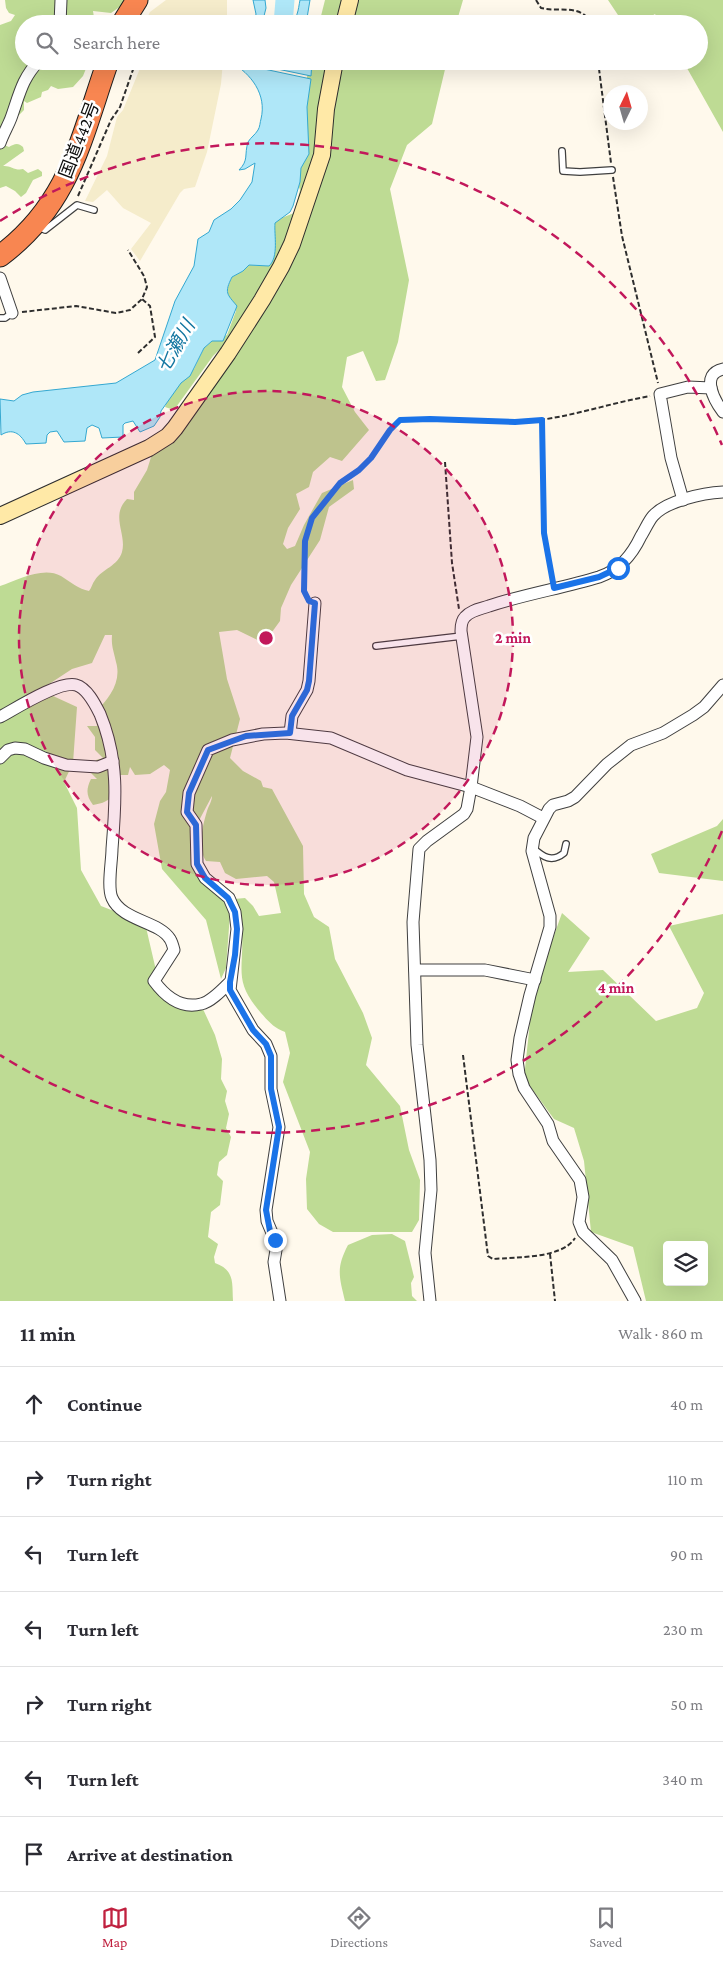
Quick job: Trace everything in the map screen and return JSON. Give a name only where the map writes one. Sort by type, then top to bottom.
[{"type":"highway","points":[[128,15],[137,0]]},
{"type":"highway","name":"国道442号","points":[[0,256],[35,224],[48,207],[71,168],[105,70]]},
{"type":"street","points":[[60,15],[61,0]]},
{"type":"street","points":[[346,15],[350,0]]},
{"type":"street","points":[[0,143],[23,83],[30,70]]},
{"type":"street","points":[[0,516],[149,448],[168,436],[180,422],[262,300],[292,244],[322,155],[327,103],[333,70]]},
{"type":"street","points":[[0,278],[12,313]]},
{"type":"street","points":[[723,368],[713,373],[711,388],[715,400],[723,412]]},
{"type":"street","points":[[683,500],[671,458],[660,394],[688,387],[711,388]]},
{"type":"street","points":[[430,1301],[425,1253],[431,1190],[430,1160],[417,1052],[413,922],[419,849],[426,841],[464,814],[471,787],[477,737],[461,627],[464,617],[475,610],[503,600],[599,577],[618,568],[630,555],[653,516],[667,506],[683,500],[723,492]]},
{"type":"street","points":[[290,733],[292,716],[307,690],[309,681],[315,603]]},
{"type":"street","points":[[0,718],[39,695],[65,685],[76,685],[86,692],[95,704],[104,723],[113,761],[116,789],[110,880],[112,898],[125,914],[161,931],[169,938],[174,950],[154,981],[164,995],[175,1001],[187,1004],[203,1004],[230,982]]},
{"type":"street","points":[[635,1301],[612,1260],[586,1237],[579,1222],[583,1197],[580,1180],[553,1140],[548,1124],[524,1088],[519,1074],[517,1060],[520,1038],[548,939],[550,921],[532,847],[543,818],[551,807],[575,798],[607,764],[631,745],[663,733],[693,715],[704,707],[723,685]]},
{"type":"street","points":[[280,1301],[274,1262],[275,1240],[267,1221],[266,1210],[279,1127],[271,1089],[271,1056],[266,1044],[253,1030],[230,990],[237,929],[235,912],[228,898],[205,878],[197,864],[196,825],[187,812],[189,793],[208,750],[246,736],[290,733],[331,738],[415,772],[471,787],[520,806],[543,818]]},
{"type":"street","points":[[0,758],[8,750],[15,748],[25,749],[66,765],[98,767],[113,761]]},
{"type":"street","points":[[415,970],[485,970],[535,980]]},
{"type":"lane","points":[[562,151],[563,171],[612,170]]},
{"type":"lane","points":[[35,224],[45,230],[78,205],[94,210]]},
{"type":"lane","points":[[0,318],[5,318],[12,313]]},
{"type":"lane","points":[[376,646],[462,636]]},
{"type":"lane","points":[[532,847],[551,859],[560,857],[564,853],[566,844]]},
{"type":"path","points":[[536,0],[541,8],[580,11],[586,15]]},
{"type":"path","points":[[62,216],[82,191],[109,125],[120,107],[133,70]]},
{"type":"path","points":[[315,603],[309,601],[304,591],[305,541],[312,518],[340,483],[359,470],[371,458],[394,424],[400,420],[515,422],[542,420],[660,394],[622,236],[599,70]]},
{"type":"path","points":[[12,313],[71,306],[124,313],[142,299],[147,288],[144,276],[128,250]]},
{"type":"path","points":[[138,352],[155,337],[149,304],[142,299]]},
{"type":"path","points":[[542,420],[544,533],[554,588]]},
{"type":"path","points":[[445,462],[452,563],[458,603],[464,617]]},
{"type":"path","points":[[463,1055],[488,1256],[493,1259],[550,1254],[574,1241],[579,1222]]},
{"type":"path","points":[[550,1254],[555,1301]]},
{"type":"shaded area","points":[[166,0],[227,0],[227,15],[148,15]]},
{"type":"shaded area","points":[[139,70],[222,70],[207,152],[195,187],[184,189],[180,193],[140,261],[131,249],[151,223],[123,208],[107,190],[93,202],[85,201],[107,156],[117,117],[123,110]]},
{"type":"green space","points":[[5,0],[124,0],[121,6],[111,13],[93,11],[94,15],[15,15],[9,13]]},
{"type":"green space","points":[[325,0],[463,0],[459,15],[321,15]]},
{"type":"green space","points":[[608,0],[723,0],[723,132],[688,70],[708,70],[708,15],[618,15]]},
{"type":"green space","points":[[15,15],[15,70],[85,70],[83,76],[73,87],[58,89],[51,86],[48,90],[42,92],[41,97],[27,103],[24,101],[24,110],[13,121],[4,145],[9,147],[19,144],[23,147],[24,151],[3,166],[23,169],[28,173],[38,169],[42,172],[42,176],[33,180],[26,193],[21,197],[6,186],[0,188],[0,25],[11,21]]},
{"type":"green space","points":[[308,70],[445,70],[432,124],[407,145],[390,189],[409,280],[398,342],[385,380],[376,381],[363,351],[347,357],[342,387],[355,412],[369,430],[342,461],[330,457],[313,472],[309,487],[296,494],[300,509],[288,528],[283,544],[287,549],[295,546],[304,525],[322,493],[353,480],[354,489],[329,507],[320,540],[291,585],[281,608],[280,621],[264,643],[237,630],[219,632],[227,679],[240,719],[230,758],[243,771],[261,781],[263,787],[272,789],[303,846],[304,894],[314,917],[329,927],[335,959],[363,1013],[372,1038],[366,1065],[400,1106],[409,1150],[420,1180],[419,1220],[412,1232],[333,1232],[319,1224],[307,1209],[306,1179],[310,1152],[283,1082],[290,1053],[285,1032],[275,1027],[261,1013],[252,1002],[243,983],[242,929],[234,899],[245,898],[259,916],[281,913],[274,882],[267,876],[236,879],[225,873],[220,862],[206,861],[203,856],[201,843],[205,816],[212,796],[194,830],[191,843],[219,894],[226,903],[230,914],[226,968],[221,979],[206,920],[162,869],[154,824],[160,801],[166,792],[170,770],[164,765],[150,774],[135,775],[130,767],[128,775],[120,775],[115,792],[110,799],[93,805],[89,799],[88,786],[91,779],[97,779],[91,773],[96,760],[103,758],[95,750],[95,737],[87,726],[97,726],[95,712],[113,690],[117,676],[112,635],[105,635],[92,663],[72,669],[40,690],[77,707],[73,763],[64,782],[77,808],[81,870],[101,906],[145,923],[158,979],[172,1001],[203,1009],[215,1035],[222,1059],[221,1079],[227,1091],[225,1101],[229,1114],[226,1128],[231,1137],[227,1155],[219,1162],[217,1175],[223,1181],[220,1205],[211,1212],[208,1237],[218,1244],[214,1257],[215,1263],[226,1269],[229,1273],[232,1283],[233,1301],[0,1301],[0,586],[30,575],[46,572],[61,576],[78,587],[89,591],[98,576],[120,557],[123,545],[119,518],[122,505],[127,499],[134,500],[134,492],[147,470],[152,454],[227,342],[213,356],[174,410],[165,407],[173,387],[194,369],[204,348],[212,341],[227,335],[236,311],[234,303],[228,294],[232,277],[249,265],[269,266],[274,256],[275,223],[279,219],[294,213],[300,190],[295,175]]},
{"type":"green space","points":[[723,819],[723,881],[659,873],[651,854],[717,826]]},
{"type":"green space","points":[[562,913],[590,938],[568,972],[603,970],[656,1021],[697,1008],[704,993],[669,926],[723,914],[723,1301],[646,1301],[633,1247],[591,1232],[584,1161],[574,1128],[554,1119],[524,1078],[533,994]]},
{"type":"green space","points":[[392,1234],[405,1241],[414,1277],[411,1283],[412,1296],[417,1301],[345,1301],[341,1285],[340,1266],[348,1245],[372,1235]]},
{"type":"water","points":[[253,0],[265,0],[264,15],[256,14]]},
{"type":"water","points":[[300,0],[310,0],[308,15],[297,15]]},
{"type":"water","points":[[242,70],[269,70],[311,79],[307,107],[309,154],[301,168],[300,182],[293,206],[290,212],[275,223],[275,252],[272,262],[269,266],[249,265],[232,277],[227,290],[237,306],[223,341],[212,341],[204,348],[190,376],[181,383],[161,411],[160,417],[154,426],[140,432],[133,421],[123,425],[123,437],[102,438],[99,428],[92,425],[87,428],[85,441],[64,442],[57,431],[50,432],[47,435],[46,443],[26,444],[18,434],[12,432],[1,435],[0,399],[14,401],[22,395],[33,392],[116,383],[155,360],[175,301],[194,266],[198,239],[209,232],[214,220],[231,209],[240,200],[252,182],[255,163],[239,170],[245,160],[248,142],[259,127],[262,101],[256,86]]},
{"type":"water","points":[[282,70],[311,70],[311,76]]},
{"type":"waterway","name":"七瀬川","points":[[284,15],[285,0]]},
{"type":"route","points":[[275,1240],[267,1221],[266,1210],[279,1127],[272,1100],[271,1056],[266,1044],[253,1030],[230,990],[237,929],[235,912],[228,898],[205,878],[197,864],[196,825],[187,812],[189,793],[208,750],[246,736],[290,733],[292,716],[307,690],[309,681],[315,603],[309,601],[304,591],[305,541],[312,518],[340,483],[359,470],[371,458],[394,424],[400,420],[430,419],[515,422],[542,420],[544,533],[554,588],[599,577],[618,568]]}]
